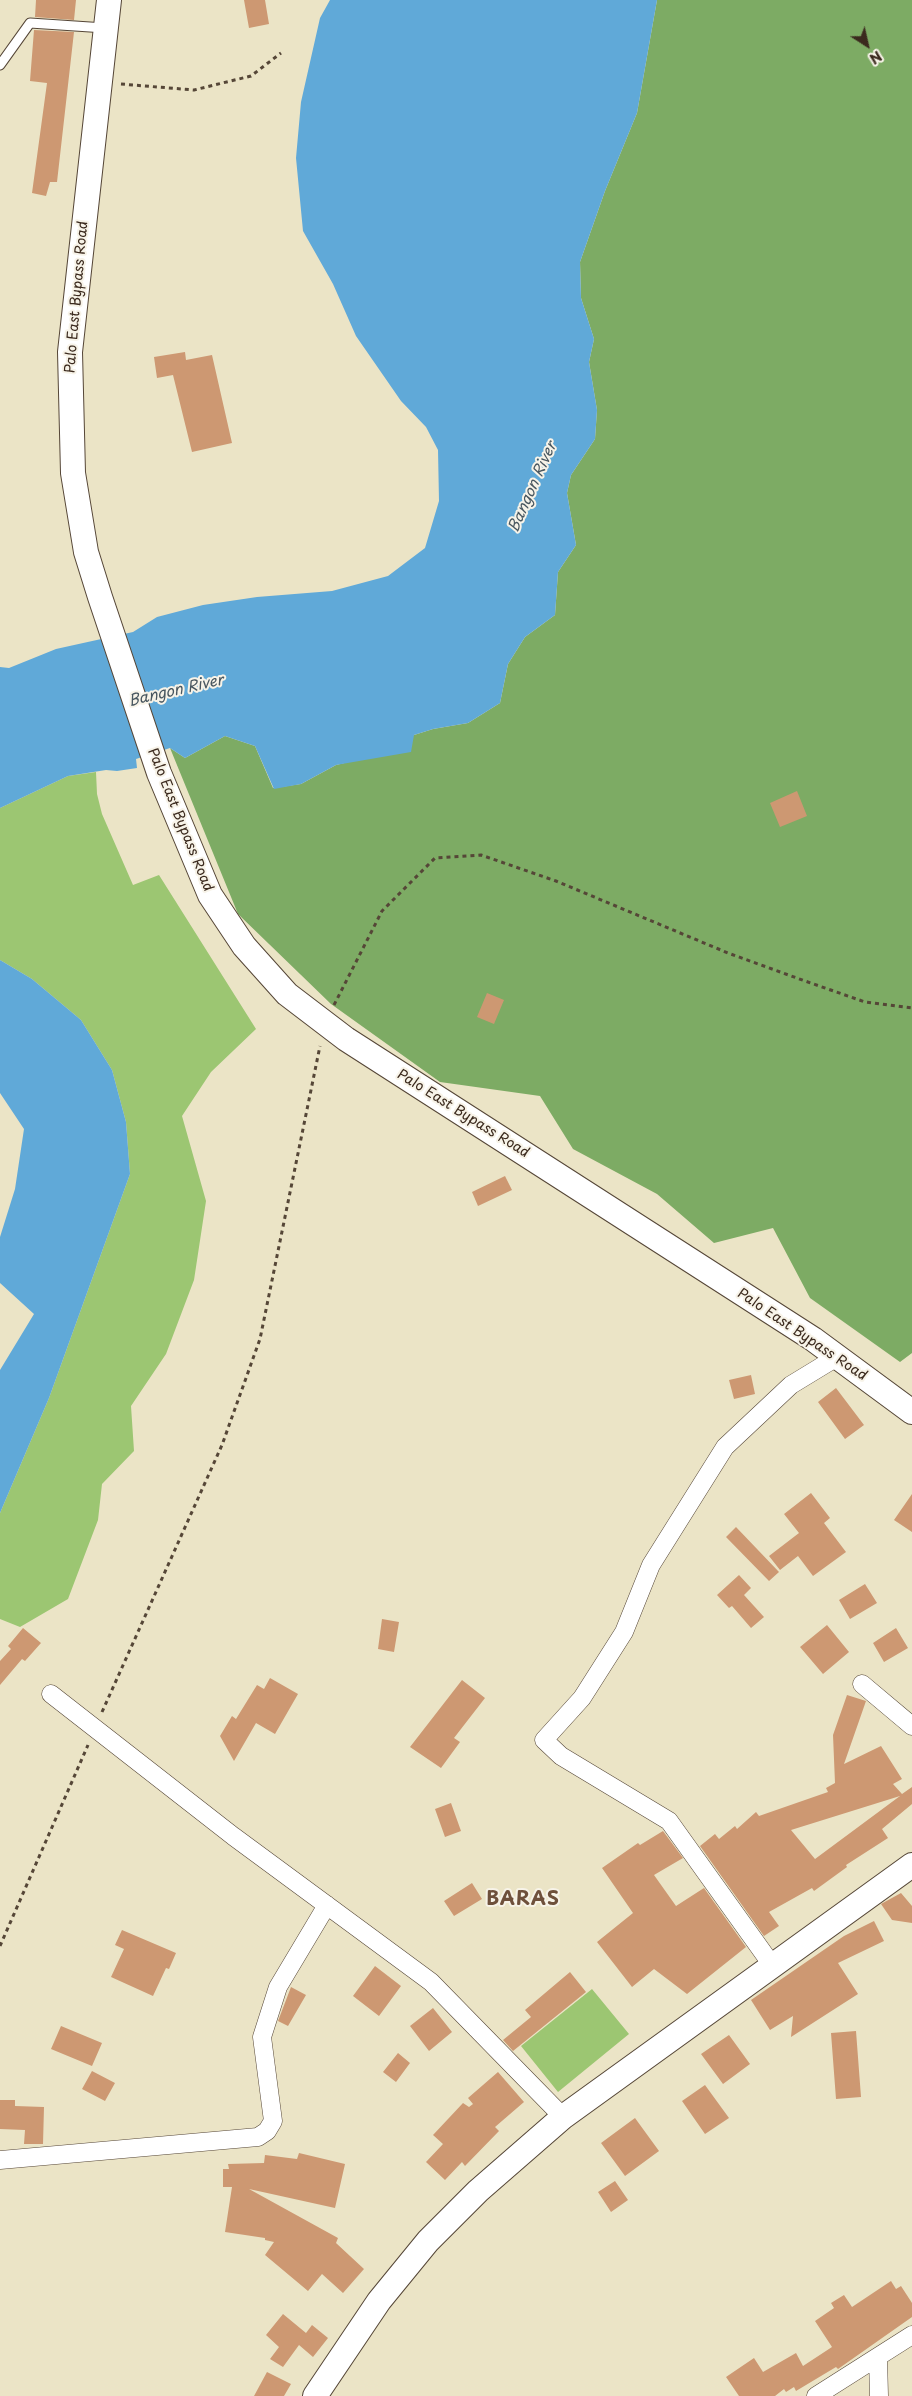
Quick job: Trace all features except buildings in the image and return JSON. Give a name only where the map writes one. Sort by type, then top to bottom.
[{"type":"main road","name":"Palo East Bypass Road","points":[[109,0],[98,83],[70,352],[73,473],[86,552],[104,609],[159,773],[210,895],[244,946],[287,994],[346,1040],[796,1328],[912,1412]]},
{"type":"main road","points":[[315,2396],[379,2301],[428,2241],[478,2191],[562,2117],[912,1865]]},
{"type":"street","points":[[772,1965],[669,1820],[561,1756],[544,1740],[582,1698],[624,1632],[651,1564],[725,1447],[791,1385],[837,1357]]},
{"type":"street","points":[[862,1684],[912,1726]]},
{"type":"street","points":[[50,1694],[431,1982],[562,2117]]},
{"type":"street","points":[[0,2160],[258,2137],[267,2131],[273,2121],[262,2037],[278,1987],[327,1905]]},
{"type":"street","points":[[816,2396],[912,2335]]},
{"type":"street","points":[[878,2357],[879,2396]]},
{"type":"lane","points":[[0,65],[30,23],[105,28]]},
{"type":"path","points":[[98,83],[194,90],[251,76],[281,53]]},
{"type":"path","points":[[0,1946],[222,1445],[260,1339],[325,1024],[382,911],[435,858],[481,855],[556,881],[728,954],[865,1002],[912,1008]]},
{"type":"green space","points":[[657,0],[912,0],[912,1353],[900,1362],[810,1298],[773,1228],[714,1243],[657,1194],[573,1149],[540,1096],[440,1082],[331,1004],[238,914],[170,748],[185,758],[225,736],[255,746],[273,788],[301,784],[336,765],[361,759],[414,735],[433,729],[468,723],[500,703],[508,664],[525,637],[555,615],[558,572],[576,545],[567,493],[571,475],[595,439],[597,410],[589,362],[594,339],[581,298],[580,262],[605,191],[637,113]]},
{"type":"green space","points":[[96,772],[97,794],[102,814],[133,885],[159,875],[256,1029],[211,1072],[182,1116],[206,1201],[194,1280],[166,1354],[131,1406],[134,1451],[102,1484],[98,1520],[68,1599],[20,1627],[0,1619],[0,1513],[49,1398],[130,1174],[126,1122],[112,1070],[81,1020],[32,979],[0,960],[0,808],[68,776]]},
{"type":"green space","points":[[592,1989],[629,2034],[558,2092],[521,2046]]},
{"type":"water","name":"Bangon River","points":[[330,0],[657,0],[637,113],[605,191],[580,262],[581,298],[594,339],[589,362],[597,410],[595,439],[571,475],[567,493],[576,545],[558,572],[555,615],[525,637],[508,664],[500,703],[468,723],[433,729],[414,735],[411,752],[336,765],[301,784],[274,789],[255,746],[225,736],[185,758],[170,748],[136,759],[137,768],[117,771],[106,770],[68,776],[0,808],[0,667],[9,668],[56,649],[133,632],[157,617],[203,605],[257,597],[332,591],[388,576],[425,548],[439,501],[438,450],[426,427],[401,401],[356,336],[333,284],[303,231],[296,158],[301,102],[320,18]]},
{"type":"water","points":[[0,960],[32,979],[81,1020],[112,1070],[126,1122],[130,1174],[49,1398],[0,1513],[0,1370],[34,1314],[0,1283],[0,1237],[15,1189],[24,1129],[0,1093]]},
{"type":"district","name":"BARAS","points":[[523,1900]]}]
